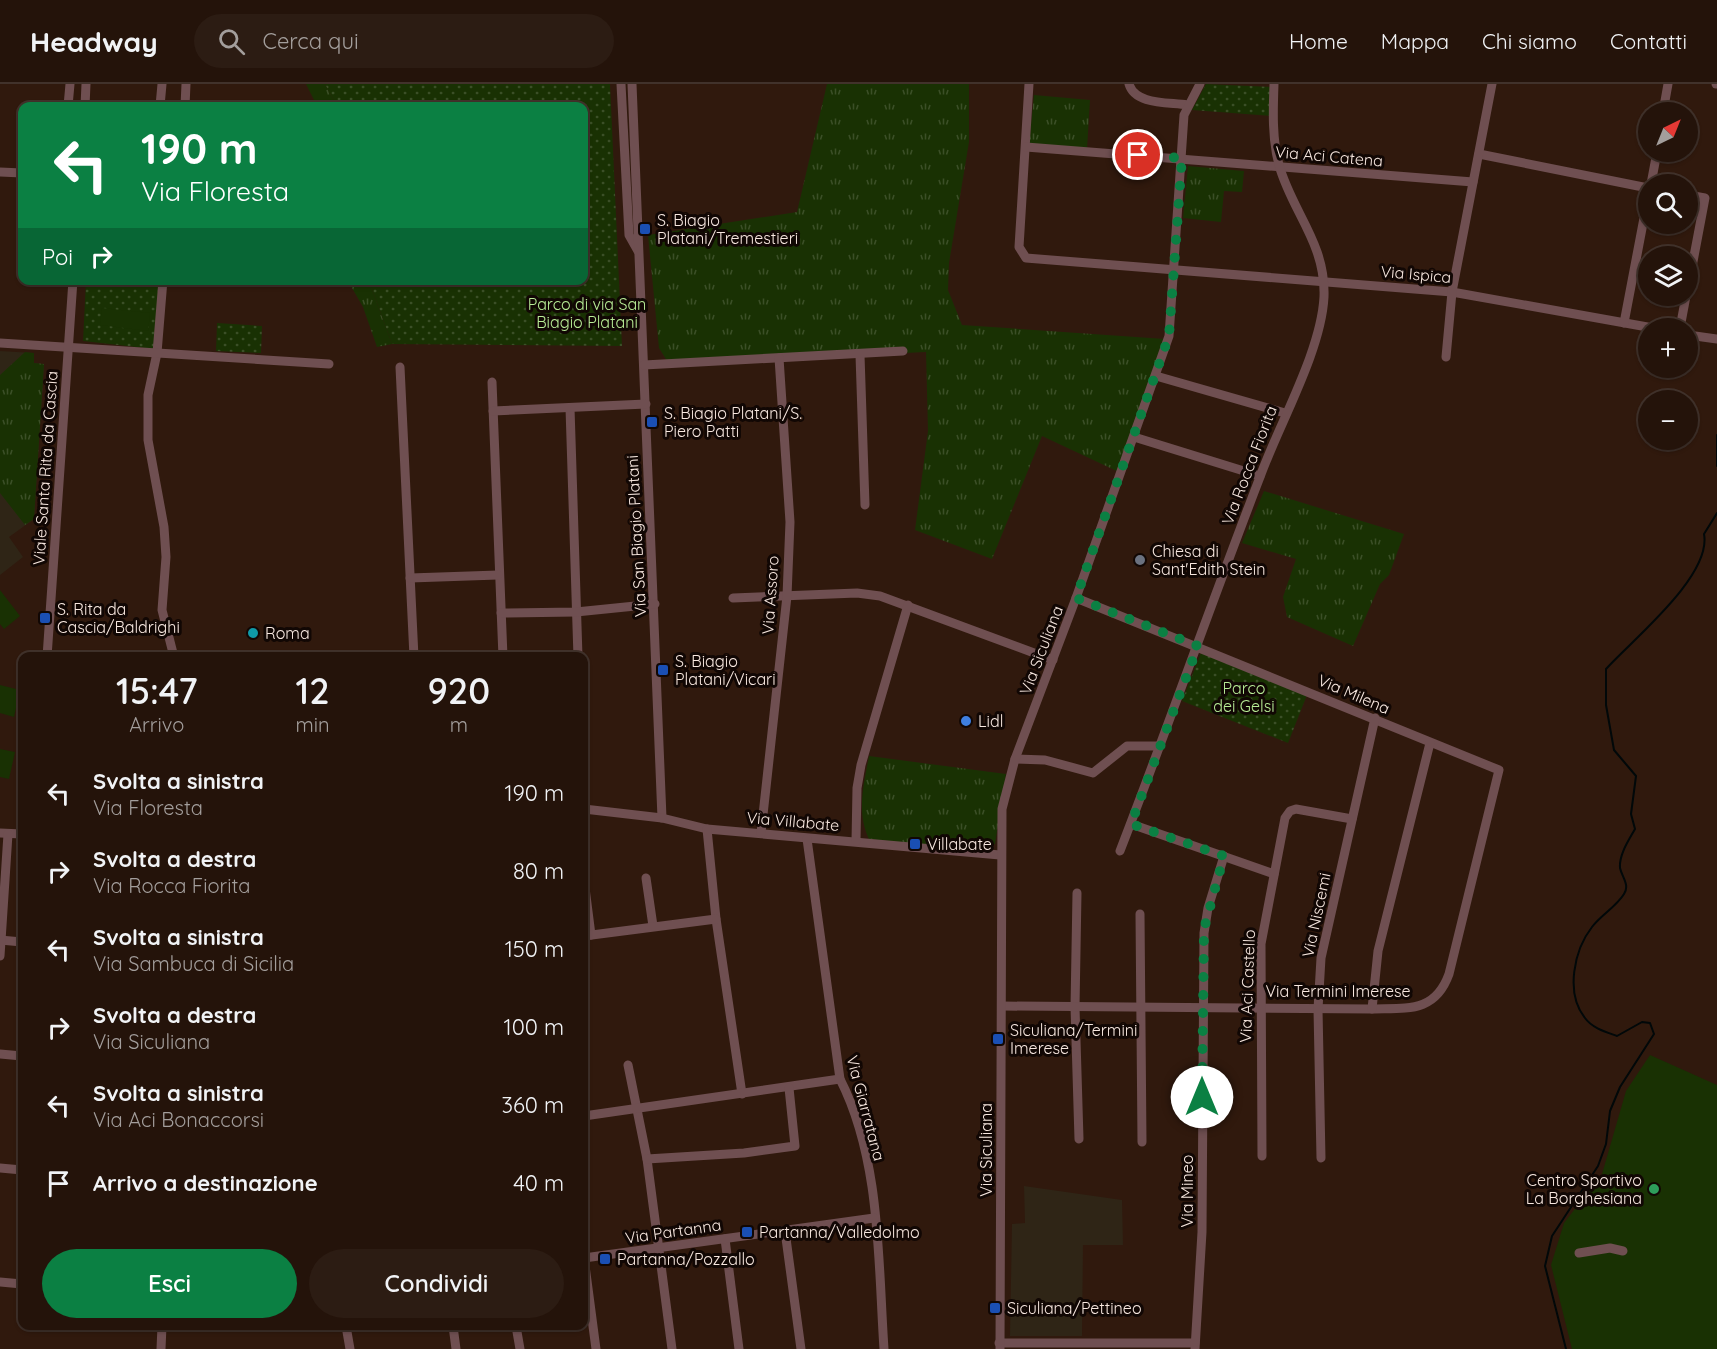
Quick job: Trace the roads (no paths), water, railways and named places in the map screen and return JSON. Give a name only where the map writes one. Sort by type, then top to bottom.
[{"type":"street","points":[[68,102],[70,84]]},
{"type":"street","points":[[85,102],[86,84]]},
{"type":"street","points":[[160,102],[162,84]]},
{"type":"street","points":[[185,102],[186,84]]},
{"type":"street","name":"Via San Biagio Platani","points":[[621,84],[629,234],[639,253]]},
{"type":"street","name":"Via San Biagio Platani","points":[[632,84],[662,818]]},
{"type":"street","points":[[1026,147],[1029,84]]},
{"type":"street","points":[[1129,84],[1133,93],[1142,98],[1187,105]]},
{"type":"street","name":"Via Siculiana","points":[[999,1346],[1002,809],[1015,759],[1076,598],[1169,336],[1184,115],[1187,105],[1200,84]]},
{"type":"street","points":[[1446,357],[1452,292],[1492,84]]},
{"type":"street","points":[[1665,102],[1668,84]]},
{"type":"street","name":"Via Rocca Fiorita","points":[[1120,851],[1260,476],[1312,348],[1322,308],[1323,280],[1313,239],[1280,167],[1273,132],[1271,85]]},
{"type":"street","name":"Via Aci Catena","points":[[1026,147],[1473,182]]},
{"type":"street","name":"Via Ispica","points":[[1026,147],[1019,247],[1022,255],[1029,259],[1323,280],[1452,292],[1638,325]]},
{"type":"street","points":[[1479,154],[1638,184]]},
{"type":"street","points":[[0,172],[18,173]]},
{"type":"street","points":[[1696,246],[1705,198],[1698,197]]},
{"type":"street","points":[[1624,323],[1641,234]]},
{"type":"street","name":"Viale Santa Rita da Cascia","points":[[47,652],[74,285]]},
{"type":"street","points":[[162,285],[157,353],[148,394],[148,440],[164,527],[166,556],[162,610],[173,652]]},
{"type":"street","points":[[1698,336],[1717,339]]},
{"type":"street","points":[[0,343],[329,364]]},
{"type":"street","points":[[644,365],[903,351]]},
{"type":"street","points":[[860,355],[865,506]]},
{"type":"street","name":"Via Assoro","points":[[762,833],[787,596],[790,522],[779,358]]},
{"type":"street","points":[[400,367],[414,652]]},
{"type":"street","points":[[1156,376],[1285,413]]},
{"type":"street","points":[[492,382],[503,652]]},
{"type":"street","points":[[493,411],[646,404]]},
{"type":"street","points":[[570,408],[578,652]]},
{"type":"street","points":[[1134,437],[1260,476]]},
{"type":"street","points":[[410,578],[498,575]]},
{"type":"street","points":[[733,598],[857,593],[880,596],[1053,660]]},
{"type":"street","name":"Via Milena","points":[[1076,598],[1499,770]]},
{"type":"street","points":[[501,613],[576,612],[655,604]]},
{"type":"street","points":[[856,841],[857,788],[861,765],[908,605]]},
{"type":"street","name":"Via Niscemi","points":[[1321,1158],[1318,1009],[1322,953],[1375,718]]},
{"type":"street","points":[[1372,1009],[1377,957],[1430,742]]},
{"type":"street","points":[[1015,759],[1045,760],[1089,773],[1099,770],[1114,754],[1127,746],[1160,747]]},
{"type":"street","name":"Via Termini Imerese","points":[[1002,1006],[1260,1006],[1372,1009],[1421,1005],[1438,996],[1445,985],[1499,770]]},
{"type":"street","name":"Via Villabate","points":[[588,809],[662,818],[707,829],[1000,855]]},
{"type":"street","name":"Via Aci Castello","points":[[1262,1156],[1261,945],[1285,818],[1290,811],[1299,809],[1352,819]]},
{"type":"street","points":[[1131,824],[1274,874]]},
{"type":"street","points":[[707,829],[716,919],[742,1094]]},
{"type":"street","points":[[0,956],[4,833]]},
{"type":"street","name":"Via Giarratana","points":[[807,839],[840,1079],[853,1108],[860,1134],[874,1218],[884,1349]]},
{"type":"street","name":"Via Mineo","points":[[1195,1346],[1202,1232],[1203,1006],[1206,920],[1224,856]]},
{"type":"street","points":[[646,878],[652,926]]},
{"type":"street","points":[[1077,892],[1075,1007],[1079,1138]]},
{"type":"street","points":[[1140,914],[1142,1142]]},
{"type":"street","points":[[588,935],[716,919]]},
{"type":"street","points":[[0,940],[18,942]]},
{"type":"street","points":[[0,1054],[18,1056]]},
{"type":"street","points":[[628,1065],[647,1160],[672,1349]]},
{"type":"street","points":[[588,1115],[840,1079]]},
{"type":"street","points":[[647,1160],[744,1153],[795,1146],[789,1088]]},
{"type":"street","points":[[0,1168],[18,1170]]},
{"type":"street","name":"Via Partanna","points":[[588,1257],[874,1218]]},
{"type":"street","points":[[785,1231],[801,1349]]},
{"type":"street","points":[[725,1239],[739,1349]]},
{"type":"street","points":[[1579,1253],[1610,1248],[1623,1251]]},
{"type":"street","points":[[0,1282],[18,1284]]},
{"type":"street","points":[[588,1288],[596,1349]]},
{"type":"street","points":[[161,1349],[162,1330]]},
{"type":"street","points":[[347,1330],[350,1349]]},
{"type":"street","points":[[454,1330],[456,1349]]},
{"type":"street","points":[[517,1330],[520,1349]]},
{"type":"street","points":[[999,1346],[1195,1346]]},
{"type":"waterway","points":[[1717,435],[1717,466]]},
{"type":"waterway","points":[[1566,1349],[1545,1266],[1552,1236],[1598,1166],[1606,1144],[1610,1111],[1620,1087],[1654,1034],[1650,1023],[1642,1022],[1617,1036],[1600,1029],[1585,1018],[1575,996],[1574,972],[1580,947],[1596,923],[1621,899],[1626,891],[1620,863],[1625,847],[1635,829],[1631,814],[1636,776],[1614,750],[1606,705],[1606,669],[1651,625],[1683,588],[1696,569],[1703,551],[1704,534],[1717,513]]},
{"type":"place","name":"S. Biagio Platani/Tremestieri","points":[[645,229]]},
{"type":"place","name":"S. Biagio Platani/S. Piero Patti","points":[[652,422]]},
{"type":"place","name":"Chiesa di Sant'Edith Stein","points":[[1140,560]]},
{"type":"place","name":"S. Rita da Cascia/Baldrighi","points":[[45,618]]},
{"type":"place","name":"Roma","points":[[253,633]]},
{"type":"place","name":"S. Biagio Platani/Vicari","points":[[663,670]]},
{"type":"place","name":"Lidl","points":[[966,721]]},
{"type":"place","name":"Villabate","points":[[915,844]]},
{"type":"place","name":"Siculiana/Termini Imerese","points":[[998,1039]]},
{"type":"place","name":"Centro Sportivo La Borghesiana","points":[[1654,1189]]},
{"type":"place","name":"Partanna/Valledolmo","points":[[747,1232]]},
{"type":"place","name":"Partanna/Pozzallo","points":[[605,1259]]},
{"type":"place","name":"Siculiana/Pettineo","points":[[995,1308]]},
{"type":"park label","name":"Parco di via San Biagio Platani","points":[[587,313]]},
{"type":"park label","name":"Parco dei Gelsi","points":[[1244,697]]}]
